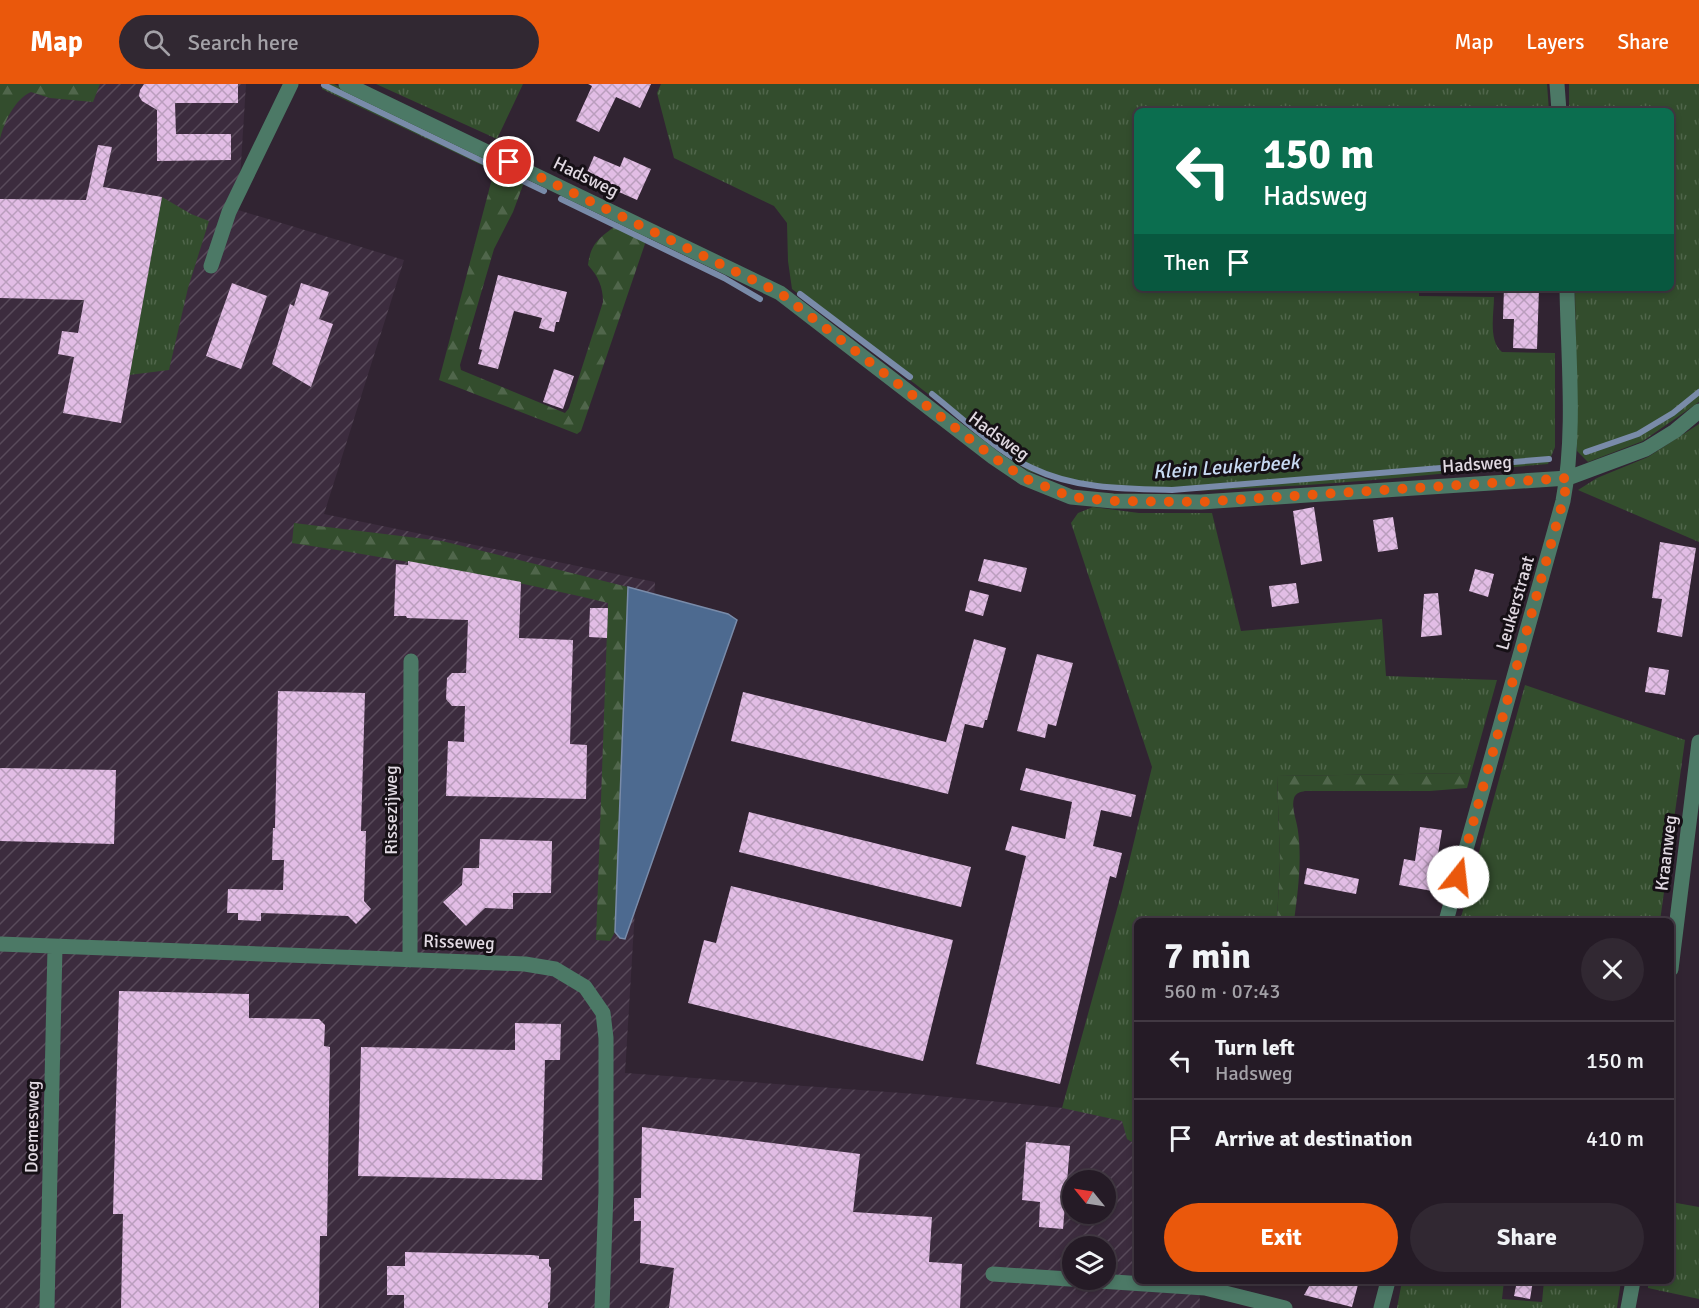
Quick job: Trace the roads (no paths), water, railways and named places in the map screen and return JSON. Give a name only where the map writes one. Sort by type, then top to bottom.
[{"type":"street","points":[[211,266],[229,212],[291,84]]},
{"type":"street","name":"Hadsweg","points":[[346,84],[780,293],[993,457],[1024,478],[1071,497],[1113,501],[1201,502],[1568,478],[1646,448],[1675,431],[1699,411]]},
{"type":"street","points":[[1557,84],[1559,108]]},
{"type":"street","name":"Leukerstraat","points":[[1447,918],[1568,478],[1570,449],[1567,291]]},
{"type":"street","name":"Rissezijweg","points":[[410,960],[411,661]]},
{"type":"street","name":"Kraanweg","points":[[1674,945],[1699,742]]},
{"type":"street","name":"Risseweg","points":[[0,944],[525,964],[555,969],[585,987],[603,1013],[606,1038],[606,1192],[602,1308]]},
{"type":"street","name":"Doemesweg","points":[[47,1308],[55,947]]},
{"type":"street","points":[[993,1274],[1134,1283]]},
{"type":"street","points":[[1144,1284],[1205,1288],[1285,1308]]},
{"type":"street","points":[[1381,1308],[1387,1284]]},
{"type":"street","points":[[1628,1308],[1632,1284]]},
{"type":"water","points":[[628,587],[728,614],[737,620],[625,939],[620,938],[615,932]]},
{"type":"waterway","name":"Klein Leukerbeek","points":[[324,85],[544,191]]},
{"type":"waterway","name":"Klein Leukerbeek","points":[[561,199],[724,278],[760,299]]},
{"type":"waterway","name":"Klein Leukerbeek","points":[[800,294],[910,377]]},
{"type":"waterway","name":"Klein Leukerbeek","points":[[1586,452],[1638,434],[1673,413],[1699,392]]},
{"type":"waterway","name":"Klein Leukerbeek","points":[[932,394],[1019,461],[1048,475],[1100,486],[1172,490],[1549,459]]}]
